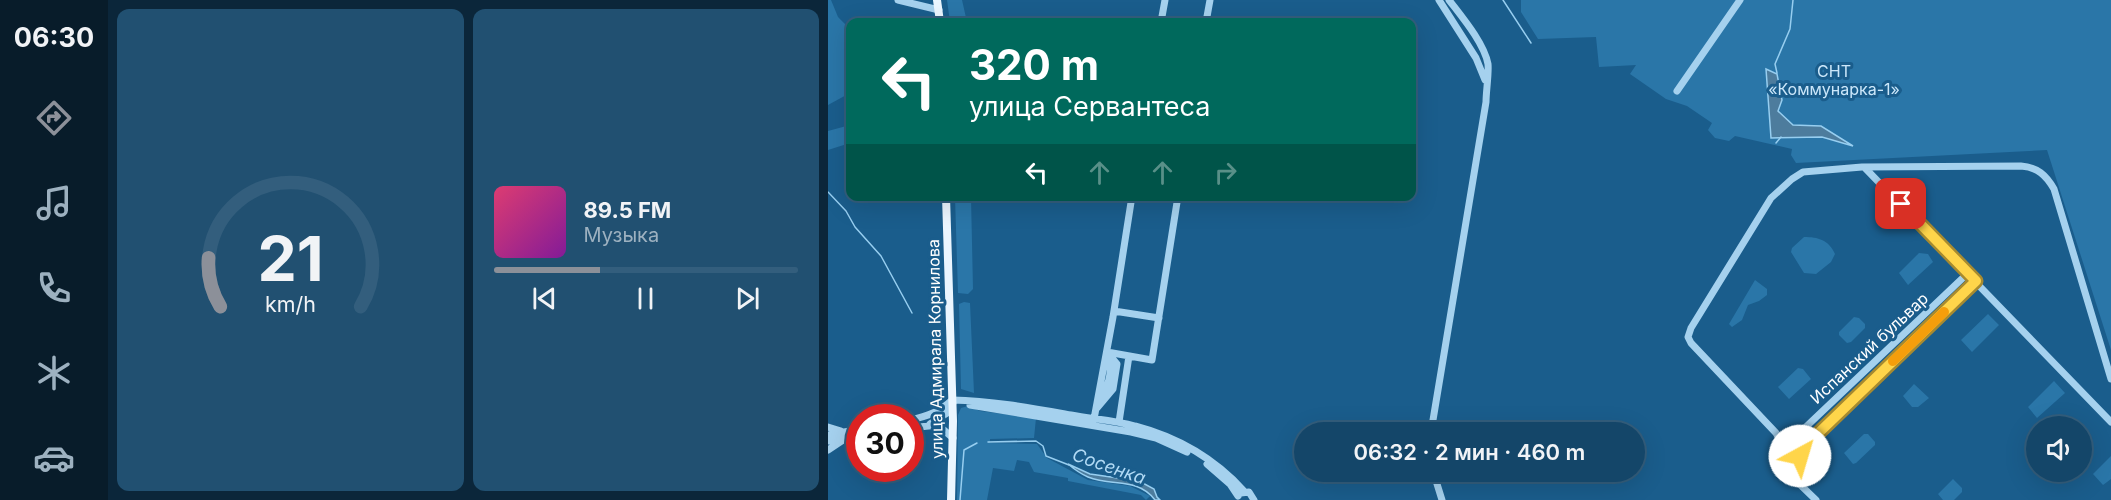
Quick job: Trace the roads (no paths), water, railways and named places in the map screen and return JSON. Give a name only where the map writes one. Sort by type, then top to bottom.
[{"type":"main road","points":[[937,0],[940,18]]},
{"type":"main road","name":"улица Адмирала Корнилова","points":[[946,201],[953,438],[951,500]]},
{"type":"street","points":[[898,0],[939,10]]},
{"type":"street","points":[[1162,18],[1165,0]]},
{"type":"street","points":[[1207,18],[1210,0]]},
{"type":"street","points":[[1439,0],[1476,58],[1486,82]]},
{"type":"street","points":[[1432,422],[1486,102],[1488,67],[1486,57],[1469,27],[1449,0]]},
{"type":"street","points":[[1677,91],[1740,0]]},
{"type":"street","points":[[1780,443],[1776,433],[1691,343],[1688,337],[1739,247],[1772,196],[1803,172],[1865,168],[2021,165],[2037,169],[2054,189],[2111,379]]},
{"type":"street","points":[[1865,168],[2110,420]]},
{"type":"street","points":[[1875,177],[1875,172],[1881,168]]},
{"type":"street","points":[[1094,419],[1131,201]]},
{"type":"street","points":[[1107,352],[1152,360],[1177,201]]},
{"type":"street","name":"Испанский бульвар","points":[[1790,442],[1968,273]]},
{"type":"street","name":"Испанский бульвар","points":[[1800,452],[1976,281]]},
{"type":"street","points":[[1114,311],[1159,318]]},
{"type":"street","points":[[1096,410],[1113,389],[1117,364],[1107,352]]},
{"type":"street","points":[[1119,422],[1130,366],[1129,356]]},
{"type":"street","points":[[924,425],[947,413],[952,402]]},
{"type":"street","points":[[952,402],[1156,438],[1182,449],[1209,465],[1240,496]]},
{"type":"street","points":[[924,418],[940,411],[952,402],[1004,403],[1119,422],[1184,444],[1212,462],[1240,496]]},
{"type":"street","points":[[930,424],[941,426],[953,438]]},
{"type":"street","points":[[828,427],[844,435]]},
{"type":"street","points":[[828,435],[844,435]]},
{"type":"street","points":[[828,441],[844,435]]},
{"type":"street","points":[[828,450],[844,435]]},
{"type":"street","points":[[1786,471],[1797,465],[1800,452],[1790,442],[1780,443],[1773,449],[1772,459],[1777,467],[1786,471],[1816,500]]},
{"type":"street","points":[[1436,482],[1442,500]]},
{"type":"street","points":[[1240,496],[1252,494],[1254,500]]},
{"type":"waterway","points":[[1503,0],[1531,43]]},
{"type":"waterway","points":[[1777,73],[1775,64],[1790,29],[1793,0]]},
{"type":"waterway","points":[[1776,143],[1781,137]]},
{"type":"waterway","points":[[828,192],[881,256],[912,313]]},
{"type":"waterway","name":"Сосенка","points":[[988,442],[1036,441],[1043,446],[1046,456],[1069,465]]},
{"type":"waterway","points":[[960,500],[964,450],[977,443]]},
{"type":"park label","name":"СНТ «Коммунарка-1»","points":[[1834,80]]}]
